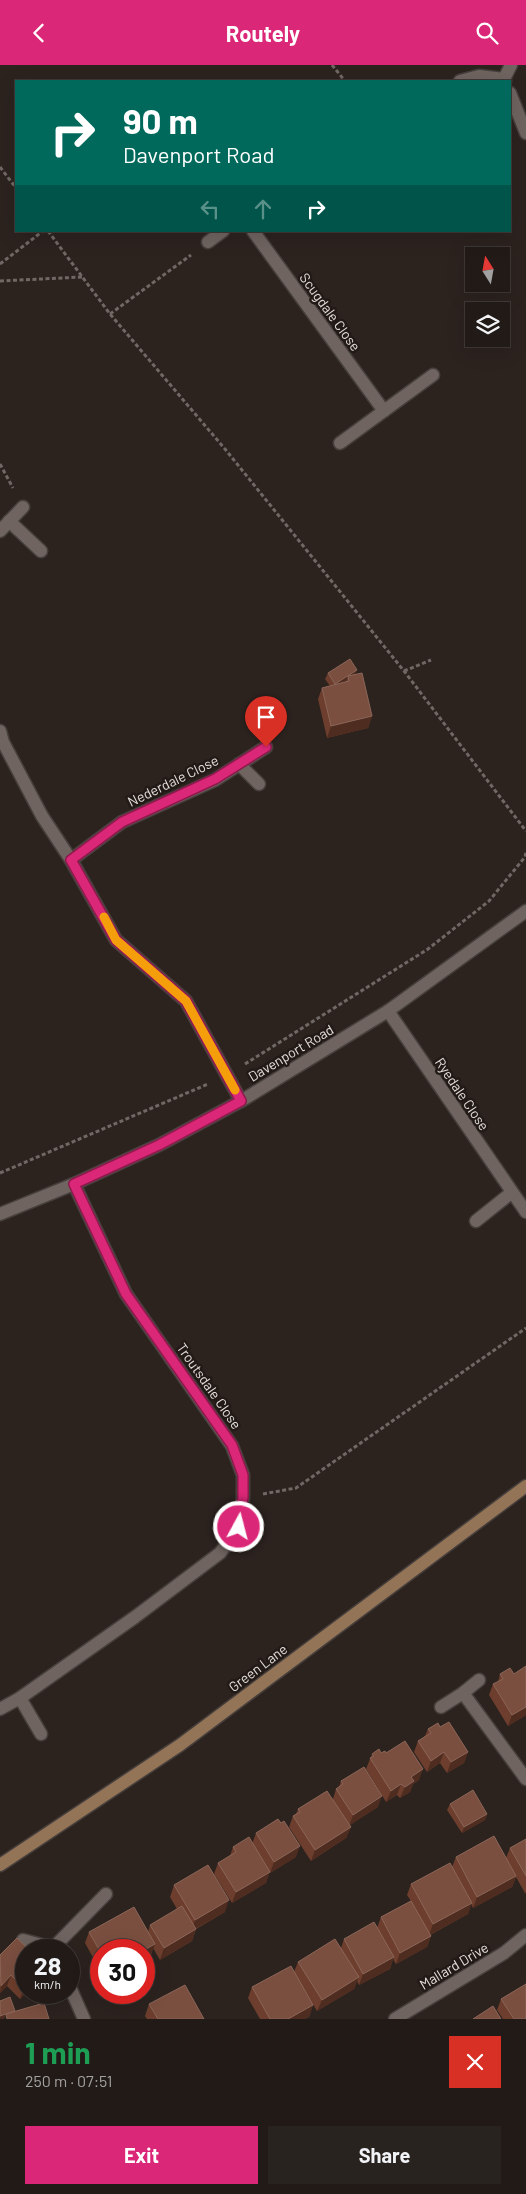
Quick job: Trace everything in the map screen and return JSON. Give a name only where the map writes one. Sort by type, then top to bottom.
[{"type":"main road","name":"Green Lane","points":[[0,1865],[180,1745],[526,1486]]},
{"type":"street","points":[[464,80],[479,76],[505,80],[510,65]]},
{"type":"street","points":[[511,96],[526,133]]},
{"type":"street","points":[[208,243],[222,232]]},
{"type":"street","name":"Scugdale Close","points":[[254,232],[384,411]]},
{"type":"street","points":[[340,443],[433,375]]},
{"type":"street","points":[[23,507],[4,526],[42,551]]},
{"type":"street","points":[[0,731],[3,742],[42,816],[71,860],[116,940],[186,1001],[241,1101]]},
{"type":"street","name":"Nederdale Close","points":[[71,860],[122,822],[215,779],[266,747]]},
{"type":"street","name":"Nederdale Close","points":[[239,764],[259,784]]},
{"type":"street","name":"Davenport Road","points":[[0,1214],[74,1184],[159,1145],[241,1101],[388,1011],[526,911]]},
{"type":"street","name":"Ryedale Close","points":[[388,1011],[511,1193],[526,1211]]},
{"type":"street","name":"Troutsdale Close","points":[[0,1709],[20,1698],[135,1617],[220,1553],[239,1527],[243,1497],[243,1475],[232,1445],[126,1294],[74,1184]]},
{"type":"street","points":[[476,1221],[511,1193]]},
{"type":"street","points":[[441,1707],[479,1680]]},
{"type":"street","points":[[463,1693],[526,1779]]},
{"type":"street","points":[[20,1698],[41,1734]]},
{"type":"street","points":[[63,1939],[106,1894]]},
{"type":"street","name":"Mallard Drive","points":[[394,2019],[504,1953],[526,1935]]},
{"type":"street","points":[[77,2004],[84,2019]]},
{"type":"path","points":[[332,65],[344,80]]},
{"type":"path","points":[[0,167],[15,187]]},
{"type":"path","points":[[0,264],[41,232]]},
{"type":"path","points":[[49,232],[110,314],[225,449],[404,671],[526,831]]},
{"type":"path","points":[[110,314],[208,243]]},
{"type":"path","points":[[0,281],[82,277]]},
{"type":"path","points":[[0,464],[23,507]]},
{"type":"path","points":[[404,671],[431,660]]},
{"type":"path","points":[[0,1173],[227,1075],[428,949],[489,901],[525,857],[526,852]]},
{"type":"path","points":[[243,1497],[296,1488],[526,1328]]},
{"type":"building","points":[[350,659],[357,670],[335,684],[328,673]]},
{"type":"building","points":[[362,673],[372,716],[331,726],[322,688],[349,681],[348,676]]},
{"type":"building","points":[[526,1666],[526,1707],[512,1715],[493,1684],[503,1679],[500,1674],[510,1668],[514,1674]]},
{"type":"building","points":[[449,1722],[468,1752],[451,1762],[444,1752],[431,1761],[418,1741],[431,1733],[428,1729],[438,1723],[440,1727]]},
{"type":"building","points":[[405,1741],[423,1769],[411,1777],[414,1781],[405,1787],[401,1784],[391,1791],[370,1758],[379,1749],[381,1753],[385,1751],[386,1753]]},
{"type":"building","points":[[364,1767],[382,1796],[353,1815],[336,1789],[343,1784],[341,1781]]},
{"type":"building","points":[[473,1790],[487,1814],[464,1827],[450,1804]]},
{"type":"building","points":[[327,1791],[351,1827],[315,1850],[293,1816],[300,1812],[298,1809]]},
{"type":"building","points":[[278,1819],[281,1823],[284,1821],[300,1846],[274,1862],[256,1833]]},
{"type":"building","points":[[494,1836],[516,1876],[477,1897],[456,1857]]},
{"type":"building","points":[[249,1837],[270,1872],[236,1892],[218,1863],[236,1852],[233,1847]]},
{"type":"building","points":[[526,1839],[526,1876],[510,1848]]},
{"type":"building","points":[[450,1863],[472,1903],[433,1924],[411,1884]]},
{"type":"building","points":[[208,1865],[229,1900],[195,1920],[174,1885]]},
{"type":"building","points":[[411,1901],[431,1936],[400,1953],[381,1917]]},
{"type":"building","points":[[182,1906],[196,1929],[164,1948],[150,1925]]},
{"type":"building","points":[[134,1907],[152,1939],[93,1939],[89,1932]]},
{"type":"building","points":[[374,1922],[394,1957],[363,1974],[344,1939]]},
{"type":"building","points":[[335,1939],[359,1977],[322,2000],[298,1962]]},
{"type":"building","points":[[15,1940],[15,1979],[11,1975],[1,1986],[0,1955]]},
{"type":"building","points":[[291,1966],[313,2005],[288,2019],[270,2019],[252,1987]]},
{"type":"building","points":[[526,1984],[526,2019],[514,2019],[501,1999]]},
{"type":"building","points":[[185,1985],[204,2019],[158,2019],[149,2004],[155,2004],[155,2001]]},
{"type":"building","points":[[10,1997],[15,2011],[0,2016],[0,2001]]},
{"type":"building","points":[[44,2004],[49,2019],[7,2019],[6,2014]]},
{"type":"building","points":[[493,2006],[501,2019],[473,2019]]},
{"type":"slow traffic","points":[[104,917],[116,940],[186,1001],[235,1090]]},
{"type":"route","points":[[239,1527],[243,1497],[243,1475],[232,1445],[126,1294],[113,1271],[74,1184],[159,1145],[241,1101],[186,1001],[116,940],[71,860],[122,822],[215,779],[266,747]]}]
